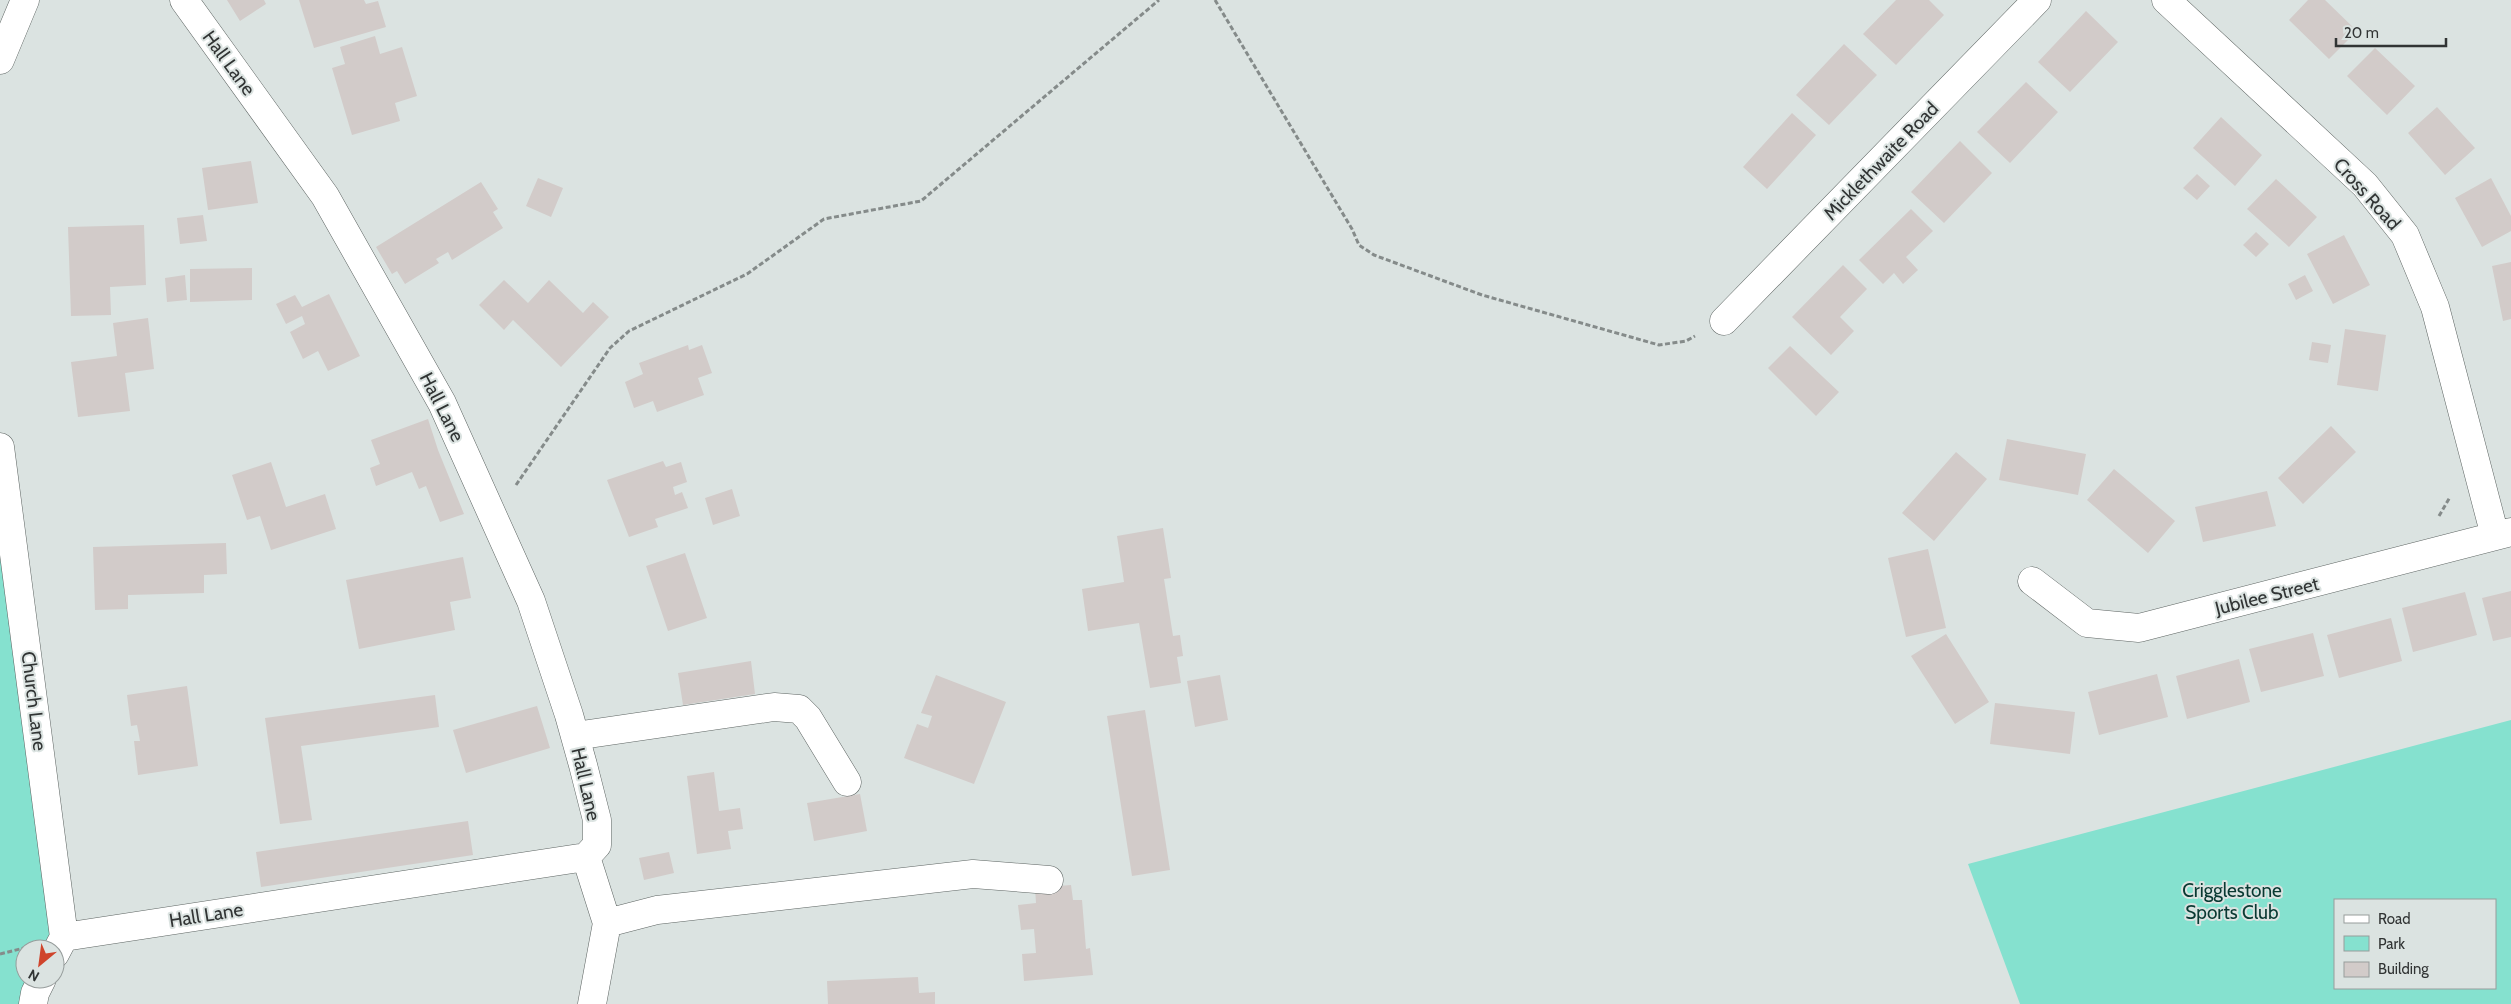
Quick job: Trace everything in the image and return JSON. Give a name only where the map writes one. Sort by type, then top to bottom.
[{"type":"street","points":[[0,60],[25,0]]},
{"type":"street","name":"Hall Lane","points":[[65,945],[586,857],[597,844],[596,820],[575,736],[531,601],[442,403],[325,196],[184,0]]},
{"type":"street","name":"Micklethwaite Road","points":[[1724,321],[2038,0]]},
{"type":"street","name":"Cross Road","points":[[2166,0],[2365,186],[2405,235],[2435,307],[2503,534]]},
{"type":"street","name":"Church Lane","points":[[0,447],[58,939]]},
{"type":"street","name":"Jubilee Street","points":[[2032,581],[2087,623],[2139,628],[2413,559],[2503,534]]},
{"type":"street","points":[[575,736],[774,707],[798,709],[808,718],[848,782]]},
{"type":"street","points":[[586,857],[607,923],[592,1004]]},
{"type":"street","points":[[607,923],[657,910],[973,874],[1049,880]]},
{"type":"street","points":[[33,1004],[37,989]]},
{"type":"path","points":[[490,508],[521,480],[610,348],[629,332],[746,274],[824,220],[921,201],[1158,0]]},
{"type":"path","points":[[1215,0],[1352,229],[1359,245],[1374,255],[1482,295],[1659,345],[1686,341],[1724,321]]},
{"type":"green space","points":[[0,447],[54,939],[15,939],[15,989],[38,989],[33,1004],[0,1004]]},
{"type":"green space","name":"Crigglestone Sports Club","points":[[2511,720],[2511,1004],[2020,1004],[1968,864]]},
{"type":"building","points":[[227,0],[264,0],[266,4],[240,21]]},
{"type":"building","points":[[299,0],[364,0],[366,4],[378,1],[386,27],[314,48]]},
{"type":"building","points":[[1896,0],[1929,0],[1944,15],[1896,65],[1863,34]]},
{"type":"building","points":[[2308,0],[2325,0],[2357,31],[2329,59],[2289,20]]},
{"type":"building","points":[[2086,11],[2118,42],[2070,92],[2038,62]]},
{"type":"building","points":[[375,36],[380,54],[402,47],[417,96],[395,103],[400,121],[352,135],[332,68],[345,64],[340,47]]},
{"type":"building","points":[[1844,44],[1877,75],[1829,125],[1796,95]]},
{"type":"building","points":[[2375,48],[2415,86],[2387,115],[2347,76]]},
{"type":"building","points":[[2026,82],[2058,112],[2010,163],[1977,132]]},
{"type":"building","points":[[2437,107],[2475,148],[2445,175],[2408,133]]},
{"type":"building","points":[[1792,113],[1816,135],[1767,189],[1743,167]]},
{"type":"building","points":[[2221,117],[2262,155],[2235,186],[2193,148]]},
{"type":"building","points":[[1960,141],[1992,173],[1944,223],[1911,192]]},
{"type":"building","points":[[251,161],[258,203],[208,210],[202,168]]},
{"type":"building","points":[[2197,174],[2210,186],[2197,200],[2183,188]]},
{"type":"building","points":[[538,178],[563,188],[551,217],[526,206]]},
{"type":"building","points":[[2491,178],[2511,216],[2511,231],[2482,247],[2455,198]]},
{"type":"building","points":[[2276,179],[2317,217],[2289,247],[2247,209]]},
{"type":"building","points":[[481,182],[498,209],[493,212],[503,228],[452,260],[448,252],[436,259],[439,263],[405,284],[397,271],[392,274],[376,247]]},
{"type":"building","points":[[1911,209],[1933,231],[1906,257],[1918,270],[1903,284],[1894,273],[1883,284],[1859,260]]},
{"type":"building","points":[[203,215],[207,241],[180,244],[177,218]]},
{"type":"building","points":[[144,225],[146,285],[110,287],[111,315],[71,316],[68,227]]},
{"type":"building","points":[[2256,232],[2269,244],[2256,257],[2243,245]]},
{"type":"building","points":[[2344,235],[2370,285],[2333,304],[2307,254]]},
{"type":"building","points":[[2511,262],[2511,319],[2503,321],[2492,266]]},
{"type":"building","points":[[1843,265],[1867,289],[1840,317],[1854,331],[1831,355],[1792,317]]},
{"type":"building","points":[[252,268],[252,300],[190,302],[190,269]]},
{"type":"building","points":[[185,275],[187,300],[167,302],[165,278]]},
{"type":"building","points":[[2305,275],[2313,291],[2296,300],[2288,284]]},
{"type":"building","points":[[504,280],[528,303],[549,280],[583,313],[593,302],[609,317],[561,367],[513,320],[504,330],[479,305]]},
{"type":"building","points":[[329,294],[360,356],[328,371],[318,351],[303,359],[290,332],[305,324],[302,316],[286,324],[276,304],[295,295],[302,307]]},
{"type":"building","points":[[148,318],[154,369],[125,373],[130,411],[78,417],[71,362],[117,356],[113,323]]},
{"type":"building","points":[[2345,329],[2386,335],[2378,391],[2337,385]]},
{"type":"building","points":[[2312,342],[2331,345],[2328,363],[2309,360]]},
{"type":"building","points":[[688,345],[689,350],[702,345],[712,373],[698,378],[704,395],[657,412],[653,401],[634,408],[625,382],[643,374],[639,363]]},
{"type":"building","points":[[1790,346],[1839,392],[1816,416],[1768,368]]},
{"type":"building","points":[[428,419],[438,450],[464,514],[440,522],[426,486],[419,489],[412,472],[376,486],[370,468],[380,464],[371,440]]},
{"type":"building","points":[[2331,426],[2356,452],[2303,504],[2278,478]]},
{"type":"building","points":[[2007,439],[2086,454],[2078,495],[1999,480]]},
{"type":"building","points":[[1956,452],[1987,479],[1934,541],[1902,513]]},
{"type":"building","points":[[663,461],[666,467],[681,462],[687,482],[673,487],[675,495],[682,492],[688,508],[655,519],[658,527],[629,537],[607,480]]},
{"type":"building","points":[[271,462],[286,507],[325,494],[336,529],[271,550],[260,516],[247,520],[232,475]]},
{"type":"building","points":[[2114,469],[2175,521],[2148,553],[2087,500]]},
{"type":"building","points":[[732,489],[740,516],[713,525],[705,498]]},
{"type":"building","points":[[2267,491],[2276,526],[2203,542],[2195,507]]},
{"type":"building","points":[[1163,528],[1171,578],[1164,579],[1173,636],[1180,635],[1183,656],[1177,657],[1181,683],[1150,688],[1139,623],[1088,631],[1082,589],[1124,582],[1117,536]]},
{"type":"building","points":[[226,543],[227,574],[204,575],[204,593],[128,595],[128,609],[95,610],[93,547]]},
{"type":"building","points":[[1928,549],[1946,628],[1906,637],[1888,558]]},
{"type":"building","points":[[685,553],[707,618],[668,631],[646,566]]},
{"type":"building","points":[[463,557],[471,598],[450,602],[455,630],[359,649],[346,580]]},
{"type":"building","points":[[2511,591],[2511,637],[2493,641],[2482,598]]},
{"type":"building","points":[[2465,592],[2477,635],[2413,652],[2402,608]]},
{"type":"building","points":[[2391,618],[2402,661],[2339,678],[2327,635]]},
{"type":"building","points":[[2313,633],[2324,676],[2261,692],[2249,649]]},
{"type":"building","points":[[1946,634],[1989,702],[1955,724],[1911,656]]},
{"type":"building","points":[[2239,659],[2250,702],[2187,719],[2176,676]]},
{"type":"building","points":[[751,661],[755,694],[683,705],[678,673]]},
{"type":"building","points":[[2157,674],[2168,717],[2099,735],[2088,692]]},
{"type":"building","points":[[936,675],[1006,702],[974,784],[904,758],[917,724],[928,728],[932,716],[921,713]]},
{"type":"building","points":[[1220,675],[1228,720],[1195,727],[1187,681]]},
{"type":"building","points":[[187,686],[198,766],[138,775],[134,741],[140,741],[137,725],[131,726],[127,695]]},
{"type":"building","points":[[435,695],[439,727],[301,746],[312,820],[280,824],[265,718]]},
{"type":"building","points":[[1995,703],[2075,712],[2070,754],[1990,744]]},
{"type":"building","points":[[537,706],[550,748],[466,773],[453,730]]},
{"type":"building","points":[[1145,710],[1170,870],[1132,876],[1107,716]]},
{"type":"building","points":[[714,772],[719,811],[740,808],[743,829],[728,831],[731,849],[697,854],[687,776]]},
{"type":"building","points":[[860,794],[867,831],[814,841],[807,803]]},
{"type":"building","points":[[468,821],[473,855],[261,887],[256,852]]},
{"type":"building","points":[[669,852],[674,873],[644,880],[639,858]]},
{"type":"building","points":[[1071,885],[1073,900],[1082,900],[1086,949],[1090,948],[1093,975],[1024,981],[1022,954],[1036,953],[1034,929],[1021,930],[1018,905],[1036,903],[1035,888]]},
{"type":"building","points":[[918,977],[919,993],[935,992],[935,1004],[828,1004],[827,981]]}]
